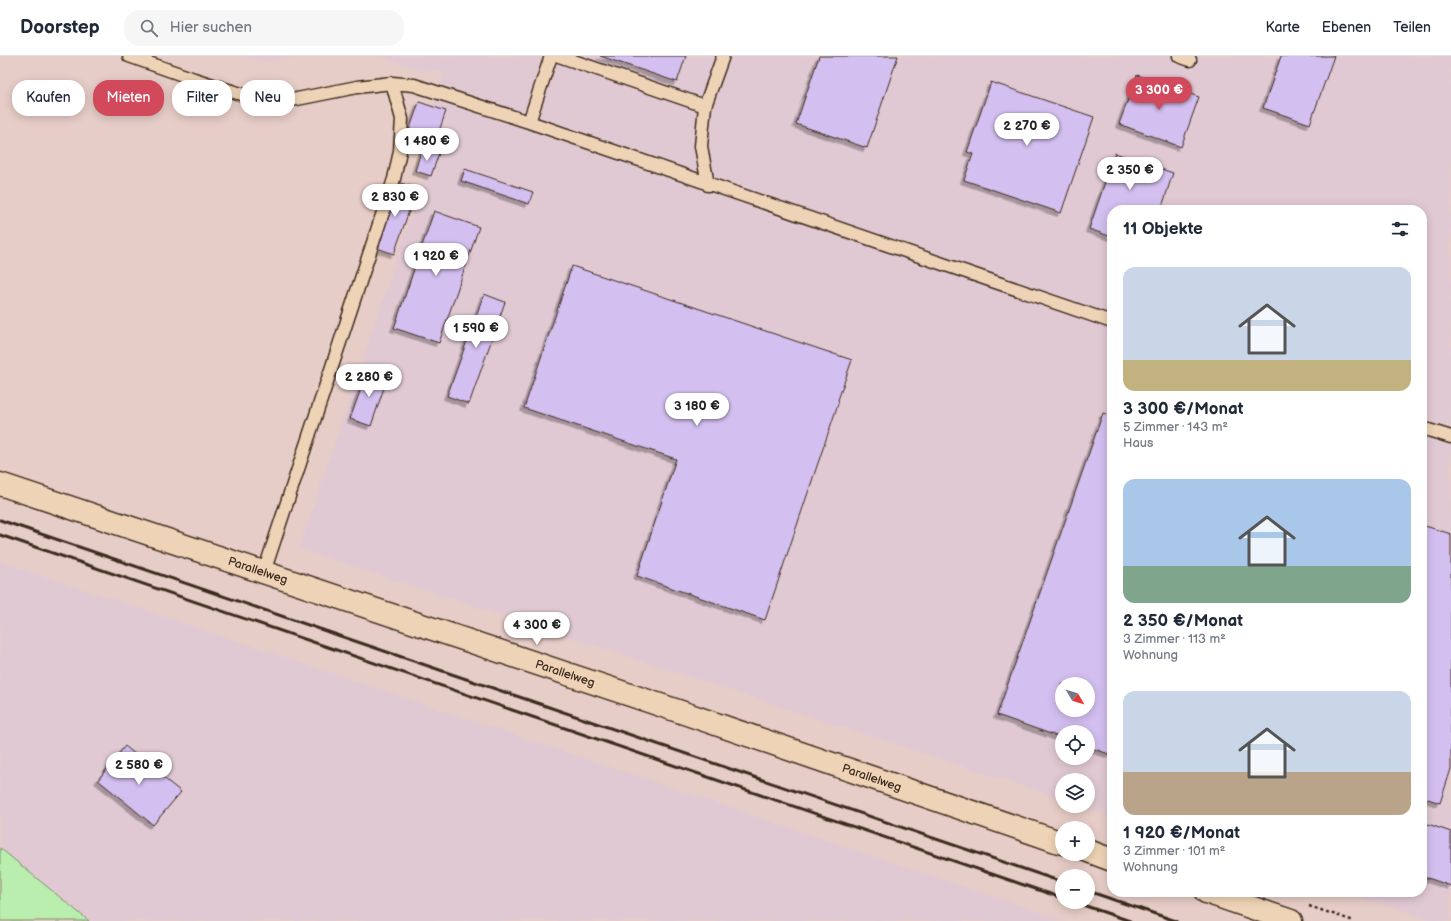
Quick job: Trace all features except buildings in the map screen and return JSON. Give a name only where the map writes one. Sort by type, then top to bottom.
[{"type":"street","name":"Parallelweg","points":[[0,484],[688,714],[1055,840]]},
{"type":"street","points":[[1095,854],[1107,858]]},
{"type":"street","points":[[1221,897],[1291,921]]},
{"type":"lane","points":[[129,56],[253,98],[274,102],[392,83],[414,85],[529,122],[708,185],[1107,320]]},
{"type":"lane","points":[[529,122],[550,56]]},
{"type":"lane","points":[[559,56],[705,106]]},
{"type":"lane","points":[[708,185],[701,146],[705,106],[722,56]]},
{"type":"lane","points":[[1179,56],[1190,60]]},
{"type":"lane","points":[[264,572],[394,179],[400,151],[402,119],[392,83]]},
{"type":"lane","points":[[1427,430],[1451,437]]},
{"type":"shaded area","points":[[244,56],[300,56],[267,62]]},
{"type":"shaded area","points":[[377,56],[1451,56],[1451,921],[1434,921],[1360,897],[1427,897],[1427,205],[1107,205],[1107,814],[1095,810],[1095,773],[1055,773],[1055,797],[299,549],[446,111],[432,106],[444,73],[436,70],[426,72]]},
{"type":"shaded area","points":[[0,561],[1067,921],[89,921],[0,848]]},
{"type":"green space","points":[[0,848],[89,921],[0,921]]},
{"type":"railway","points":[[0,520],[1055,880]]},
{"type":"railway","points":[[0,535],[1055,896]]},
{"type":"railway","points":[[1095,893],[1176,921]]},
{"type":"railway","points":[[1095,909],[1130,921]]}]
